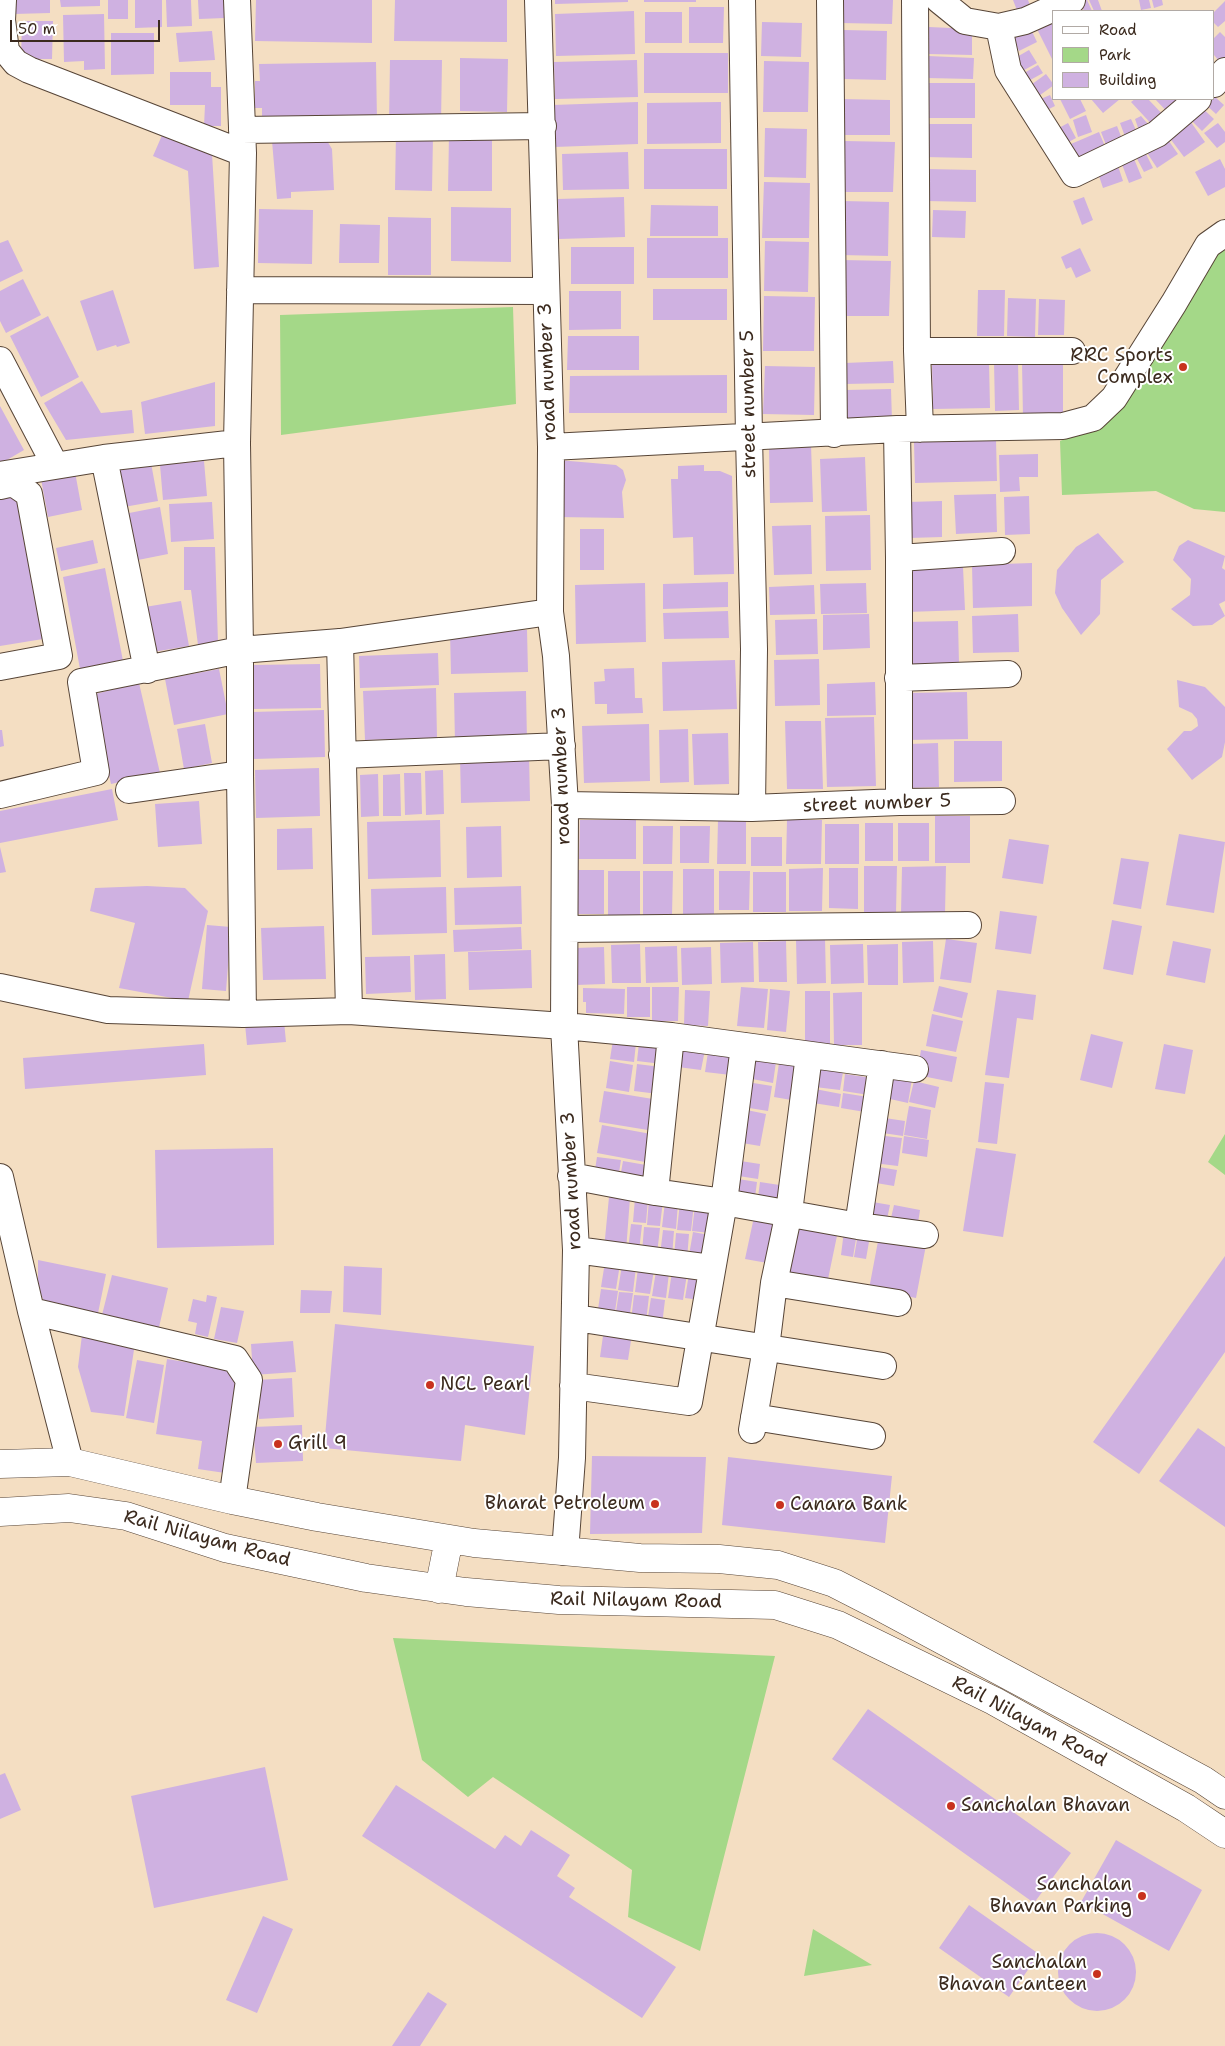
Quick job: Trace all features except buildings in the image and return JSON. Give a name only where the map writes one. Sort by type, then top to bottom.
[{"type":"main road","name":"Rail Nilayam Road","points":[[0,1464],[70,1462],[232,1500],[317,1517],[449,1539],[564,1552],[778,1565],[834,1583],[1195,1775],[1225,1795]]},
{"type":"main road","points":[[0,1530],[48,1508]]},
{"type":"main road","name":"Rail Nilayam Road","points":[[0,1512],[69,1508],[126,1516],[225,1548],[366,1578],[439,1589],[559,1600],[775,1605],[838,1625],[994,1701],[1186,1808],[1225,1834]]},
{"type":"main road","points":[[439,1589],[449,1539]]},
{"type":"street","points":[[2,0],[2,20],[6,51],[16,63],[28,70],[242,142],[543,126]]},
{"type":"street","points":[[237,0],[242,142],[237,443],[243,1014]]},
{"type":"street","name":"road number 3","points":[[538,0],[551,447],[550,612],[556,656],[565,805],[566,929],[564,1026],[576,1250],[572,1458],[564,1552]]},
{"type":"street","name":"street number 5","points":[[742,0],[754,649],[752,808]]},
{"type":"street","points":[[830,0],[834,434]]},
{"type":"street","points":[[899,802],[899,558],[917,351],[915,0]]},
{"type":"street","points":[[938,0],[965,21],[999,27],[1025,21],[1072,0]]},
{"type":"street","points":[[999,27],[1008,70],[1074,174],[1156,134],[1197,100]]},
{"type":"street","points":[[1215,83],[1225,71]]},
{"type":"street","points":[[551,447],[909,429],[1063,426],[1093,418],[1114,398],[1208,245],[1225,233]]},
{"type":"street","points":[[240,290],[545,291]]},
{"type":"street","points":[[917,351],[1072,351]]},
{"type":"street","points":[[0,360],[55,465]]},
{"type":"street","points":[[0,475],[104,458],[237,443]]},
{"type":"street","points":[[104,458],[147,670]]},
{"type":"street","points":[[0,486],[13,483],[29,494],[59,656],[0,667]]},
{"type":"street","points":[[899,558],[1002,551]]},
{"type":"street","points":[[0,795],[96,772],[80,682],[240,650],[340,642],[550,612]]},
{"type":"street","points":[[340,642],[348,1011]]},
{"type":"street","points":[[898,678],[1008,674]]},
{"type":"street","points":[[342,755],[562,746]]},
{"type":"street","points":[[129,790],[240,774]]},
{"type":"street","name":"street number 5","points":[[565,805],[752,808],[899,802],[1002,802]]},
{"type":"street","points":[[566,929],[968,925]]},
{"type":"street","points":[[0,986],[108,1010],[243,1014],[348,1011],[564,1026],[671,1036],[914,1069]]},
{"type":"street","points":[[655,1192],[671,1036]]},
{"type":"street","points":[[573,1386],[689,1402],[724,1202],[744,1046]]},
{"type":"street","points":[[809,1055],[789,1212],[774,1284],[766,1348],[753,1423],[872,1436]]},
{"type":"street","points":[[858,1226],[882,1064]]},
{"type":"street","points":[[0,1176],[31,1311],[70,1462]]},
{"type":"street","points":[[571,1176],[655,1192],[789,1212],[858,1226],[924,1235]]},
{"type":"street","points":[[576,1250],[711,1268]]},
{"type":"street","points":[[774,1284],[898,1303]]},
{"type":"street","points":[[31,1311],[235,1359],[249,1380],[232,1500]]},
{"type":"street","points":[[576,1318],[883,1366]]},
{"type":"green space","name":"RRC Sports Complex","points":[[1225,238],[1225,512],[1194,509],[1156,491],[1062,495],[1060,441],[1104,424]]},
{"type":"green space","points":[[513,307],[516,404],[281,435],[280,315]]},
{"type":"green space","points":[[1225,1134],[1225,1175],[1208,1162]]},
{"type":"green space","points":[[393,1638],[775,1656],[700,1951],[628,1917],[632,1870],[493,1777],[468,1797],[422,1760]]},
{"type":"green space","points":[[813,1929],[872,1965],[804,1976]]},
{"type":"place","name":"RRC Sports Complex","points":[[1183,367]]},
{"type":"place","name":"NCL Pearl","points":[[430,1385]]},
{"type":"place","name":"Grill 9","points":[[278,1444]]},
{"type":"place","name":"Bharat Petroleum","points":[[655,1504]]},
{"type":"place","name":"Canara Bank","points":[[780,1505]]},
{"type":"place","name":"Sanchalan Bhavan","points":[[951,1806]]},
{"type":"place","name":"Sanchalan Bhavan Parking","points":[[1142,1896]]},
{"type":"place","name":"Sanchalan Bhavan Canteen","points":[[1097,1974]]}]
